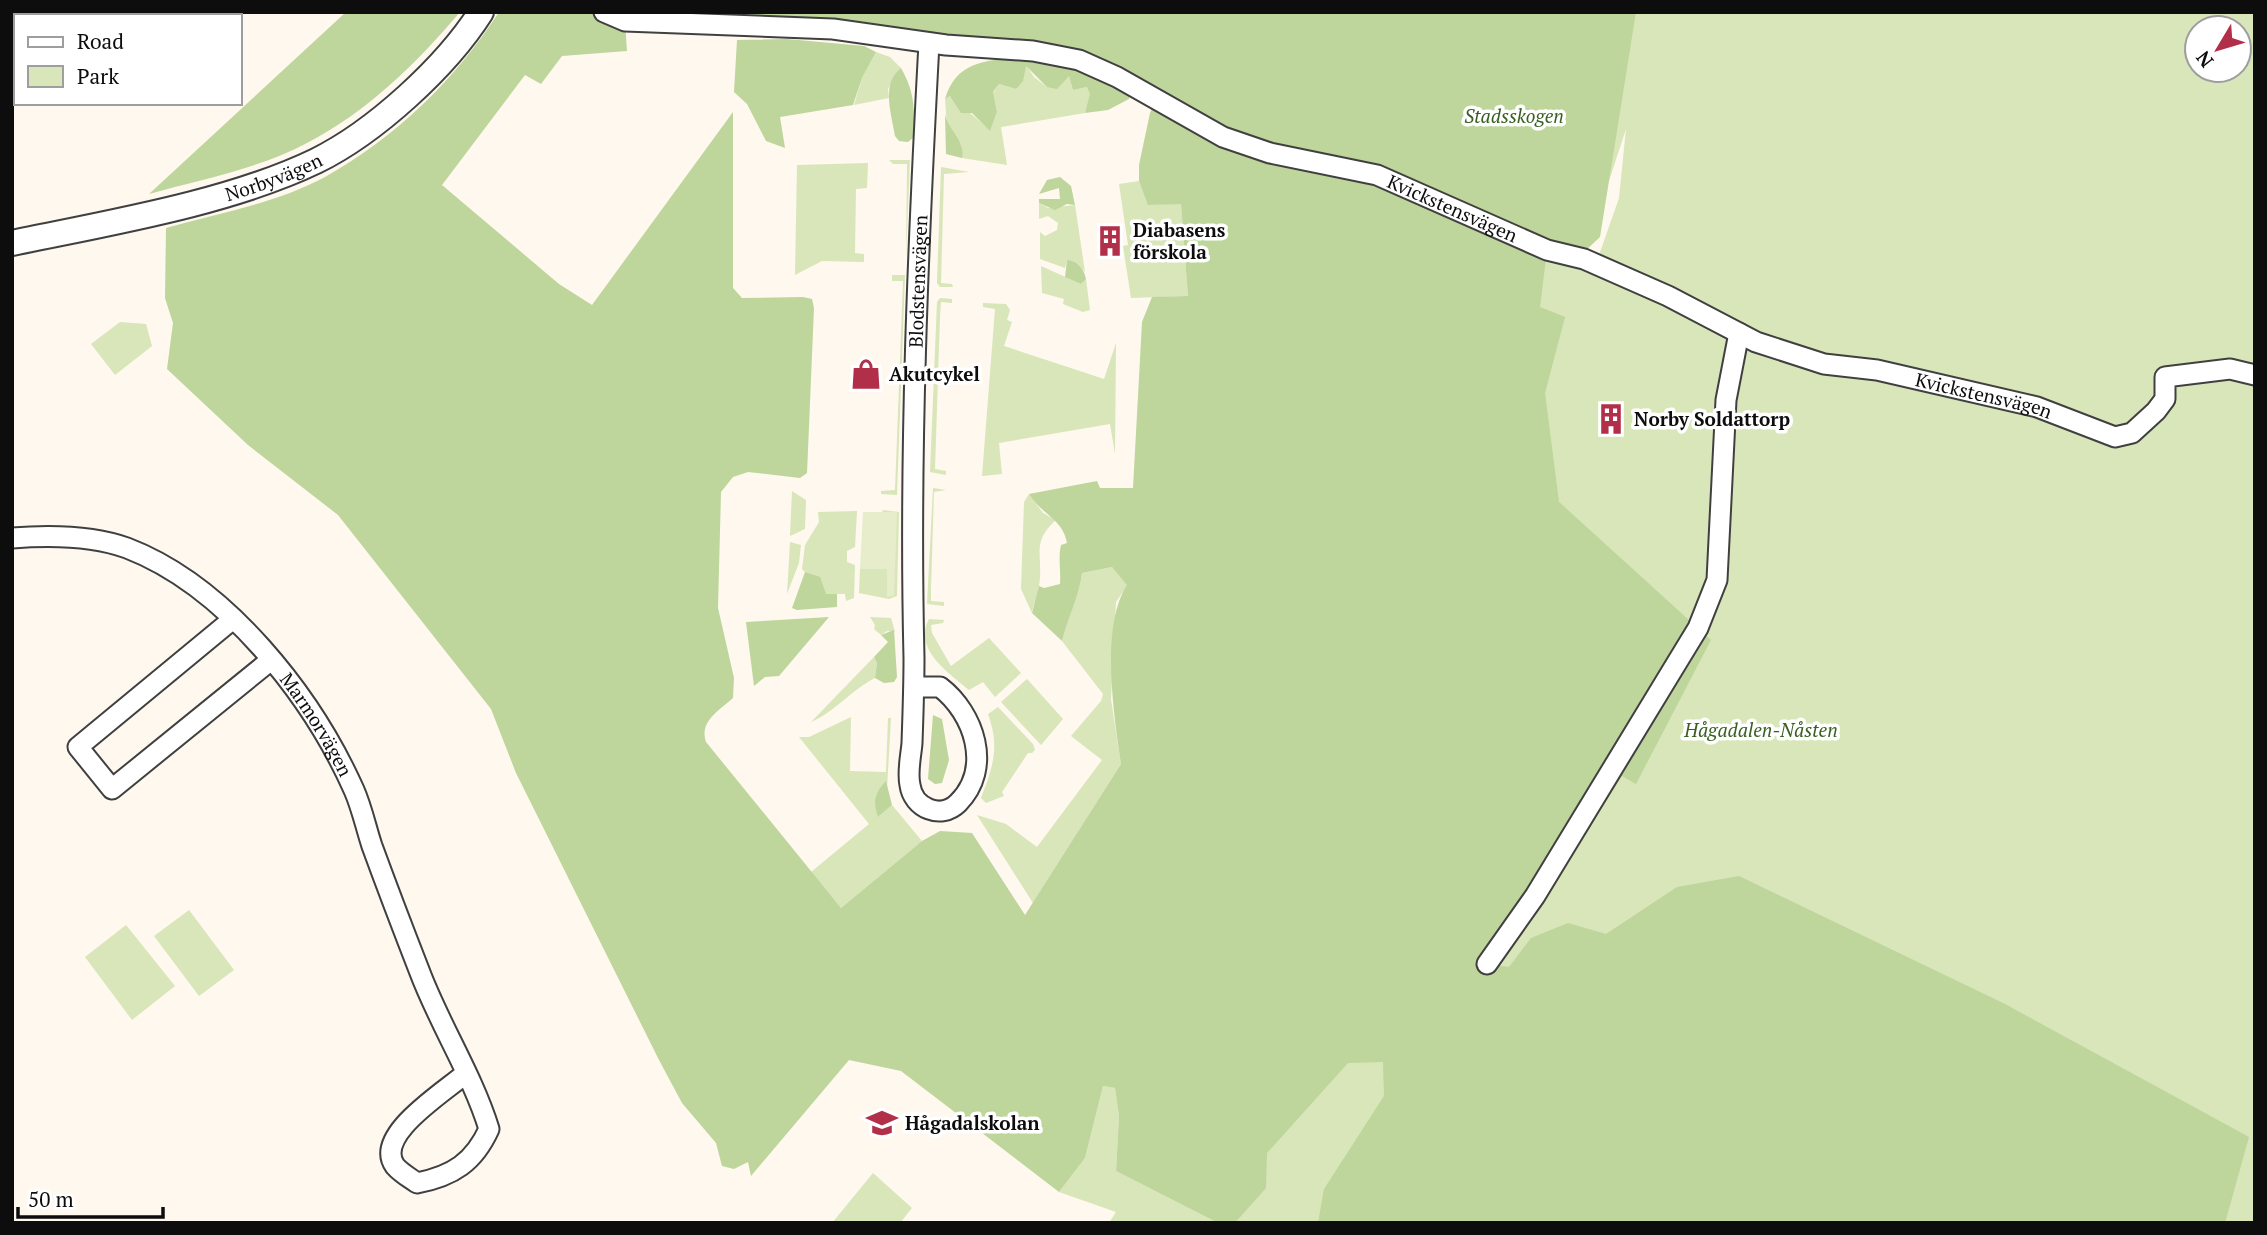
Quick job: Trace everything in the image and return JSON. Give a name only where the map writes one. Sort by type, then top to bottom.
[{"type":"street","name":"Norbyvägen","points":[[12,243],[212,196],[263,182],[318,160],[374,122],[428,79],[481,12]]},
{"type":"street","name":"Kvickstensvägen","points":[[604,12],[625,21],[832,29],[929,43],[1033,51],[1079,60],[1117,77],[1223,137],[1270,153],[1377,175],[1547,250],[1584,259],[1656,291],[1756,342],[1824,364],[1877,370],[2037,407],[2115,437],[2132,433],[2156,411],[2165,399],[2165,377],[2230,369],[2255,375]]},
{"type":"street","name":"Blodstensvägen","points":[[914,687],[940,687],[967,715],[972,731],[975,771],[965,793],[949,808],[938,810],[923,807],[917,802],[909,785],[914,687],[917,294],[929,43]]},
{"type":"street","points":[[1487,964],[1535,896],[1685,649],[1717,580],[1726,400],[1739,333]]},
{"type":"street","name":"Marmorvägen","points":[[12,538],[50,535],[125,548],[189,579],[233,619],[271,660],[309,712],[355,791],[438,1019],[466,1073],[481,1102],[489,1129],[479,1152],[459,1169],[438,1179],[417,1183],[394,1164],[389,1148],[396,1132],[466,1073]]},
{"type":"street","points":[[233,619],[78,747],[112,789],[271,660]]},
{"type":"green space","points":[[346,12],[460,12],[409,68],[329,131],[269,160],[149,194]]},
{"type":"green space","name":"Stadsskogen","points":[[499,12],[1636,12],[1600,237],[1584,252],[1547,250],[1540,307],[1565,317],[1545,393],[1559,502],[1711,640],[1636,784],[1622,776],[1543,901],[1525,891],[1488,964],[1509,967],[1531,938],[1568,923],[1606,934],[1677,887],[1739,876],[2005,1004],[2249,1137],[2225,1223],[1318,1223],[1324,1189],[1384,1096],[1383,1062],[1348,1063],[1267,1153],[1266,1188],[1235,1223],[1218,1223],[1116,1171],[1119,1116],[1115,1088],[1103,1086],[1085,1158],[1059,1192],[901,1071],[849,1060],[751,1176],[748,1162],[734,1169],[722,1166],[716,1143],[682,1103],[659,1060],[516,773],[491,709],[338,515],[248,445],[167,369],[173,323],[165,298],[166,228],[268,201],[325,177],[400,125],[443,84]],"holes":[[[625,22],[1033,51],[1156,99],[1150,113],[1139,165],[1139,181],[1148,205],[1181,204],[1188,296],[1152,297],[1142,322],[1133,488],[1100,488],[1097,481],[1029,494],[1061,528],[1067,543],[1061,545],[1060,550],[1060,584],[1044,588],[1039,586],[1032,613],[1062,641],[1082,573],[1112,567],[1127,585],[1119,603],[1111,647],[1113,697],[1121,764],[1025,915],[972,833],[940,831],[922,841],[841,908],[706,742],[705,735],[708,722],[733,698],[734,678],[718,608],[721,492],[733,477],[748,472],[800,478],[807,473],[814,308],[812,299],[742,298],[733,288],[733,112],[592,305],[559,284],[442,185],[525,75],[541,84],[562,56],[627,51]]]},
{"type":"green space","name":"Hågadalen-Nåsten","points":[[1424,12],[2255,12],[2255,1223],[1235,1223],[1255,1200]],"holes":[[[1626,129],[1619,198],[1598,258],[1585,254]]]},
{"type":"green space","points":[[787,39],[864,46],[876,52],[862,78],[853,105],[780,117],[785,148],[766,141],[747,104],[734,92],[737,40]]},
{"type":"green space","points":[[876,52],[890,57],[901,68],[888,89],[889,98],[854,105],[862,78]]},
{"type":"green space","points":[[1019,58],[1069,65],[1131,92],[1129,99],[1108,110],[1085,113],[1090,94],[1087,87],[1073,90],[1069,76],[1057,89],[1047,87],[1026,66],[1023,81],[1016,89],[999,84],[993,92],[997,112],[990,131],[972,113],[961,113],[950,96],[945,99],[956,77],[973,65]]},
{"type":"green space","points":[[1026,65],[1034,77],[1047,87],[1069,75],[1073,90],[1087,87],[1091,93],[1085,113],[1001,127],[1007,165],[962,158],[961,144],[947,127],[945,99],[950,96],[990,130],[997,112],[993,93],[999,84],[1016,89]]},
{"type":"green space","points":[[901,68],[913,102],[913,138],[908,142],[899,141],[895,136],[889,99],[891,82]]},
{"type":"green space","points":[[945,114],[961,146],[962,158],[946,154]]},
{"type":"green space","points":[[889,160],[910,160],[906,257],[907,164],[893,164]]},
{"type":"green space","points":[[868,163],[867,188],[856,189],[855,253],[864,254],[864,262],[822,261],[795,275],[797,165]]},
{"type":"green space","points":[[941,167],[969,172],[944,174],[941,283],[952,284],[953,287],[940,287],[937,283]]},
{"type":"green space","points":[[1060,177],[1071,186],[1075,205],[1067,204],[1055,210],[1039,203],[1039,199],[1060,199],[1059,188],[1039,194],[1047,180]]},
{"type":"green space","points":[[1139,181],[1149,205],[1181,203],[1188,296],[1131,298],[1123,246],[1128,245],[1119,184]]},
{"type":"green space","points":[[1039,203],[1048,208],[1075,205],[1085,272],[1078,264],[1067,260],[1065,268],[1040,259],[1040,232],[1045,236],[1057,230],[1058,223],[1048,216],[1039,219]]},
{"type":"green space","points":[[1067,260],[1082,269],[1086,279],[1081,284],[1065,277]]},
{"type":"green space","points":[[1041,266],[1081,284],[1086,279],[1090,310],[1083,312],[1063,304],[1064,299],[1042,293]]},
{"type":"green space","points":[[892,275],[905,275],[897,495],[881,494],[881,491],[895,490],[903,281],[892,281]]},
{"type":"green space","points":[[940,298],[952,299],[952,303],[941,302],[940,316],[935,469],[946,471],[946,475],[930,472],[937,302]]},
{"type":"green space","points":[[983,303],[1006,304],[1010,310],[1007,320],[1012,322],[1004,346],[1104,379],[1116,343],[1115,454],[1110,424],[999,443],[1002,474],[982,476],[995,309],[983,307]]},
{"type":"green space","points":[[120,322],[146,324],[152,346],[115,375],[91,344]]},
{"type":"green space","points":[[933,488],[946,490],[934,492],[931,588],[931,601],[944,602],[944,606],[927,604]]},
{"type":"green space","points":[[792,491],[806,500],[805,529],[790,536]]},
{"type":"green space","points":[[1029,494],[1043,513],[1056,520],[1048,528],[1041,543],[1039,586],[1032,613],[1021,589],[1024,502]]},
{"type":"green space","points":[[883,510],[899,512],[897,596],[889,599],[859,593],[860,569],[887,569],[887,596],[896,512],[882,512]]},
{"type":"green space","points":[[857,511],[855,547],[847,551],[847,562],[855,565],[854,598],[846,601],[845,594],[826,594],[802,569],[805,545],[819,522],[818,512]]},
{"type":"green space","points":[[863,512],[897,512],[894,595],[887,597],[887,569],[860,569]]},
{"type":"green space","points":[[790,542],[801,545],[799,563],[787,594]]},
{"type":"green space","points":[[1112,567],[1128,585],[1116,602],[1111,699],[1121,764],[1033,903],[977,815],[1006,824],[1037,847],[1102,760],[1071,736],[1101,701],[1103,694],[1062,641],[1082,573]]},
{"type":"green space","points":[[805,572],[820,577],[826,594],[837,594],[837,607],[797,610],[792,608]]},
{"type":"green space","points":[[829,617],[779,676],[765,677],[754,686],[746,622]]},
{"type":"green space","points":[[870,617],[891,618],[895,632],[887,631],[881,635],[874,629],[875,625]]},
{"type":"green space","points":[[929,619],[944,620],[943,623],[931,625],[932,633],[951,666],[989,638],[1021,673],[995,697],[983,682],[969,690],[936,660],[929,650],[925,630]]},
{"type":"green space","points":[[894,630],[897,677],[894,682],[884,683],[875,678],[877,663],[874,657],[888,642],[881,635]]},
{"type":"green space","points":[[874,657],[877,663],[875,678],[828,713],[811,722]]},
{"type":"green space","points":[[1027,679],[1063,719],[1041,745],[1001,702]]},
{"type":"green space","points":[[998,707],[1033,744],[1035,750],[1028,753],[1002,792],[1004,796],[986,803],[981,798],[992,766],[994,747],[988,714]]},
{"type":"green space","points":[[933,715],[942,719],[949,760],[942,783],[935,784],[928,779]]},
{"type":"green space","points":[[851,717],[850,771],[886,772],[888,718],[891,718],[887,789],[886,782],[878,817],[892,805],[922,841],[841,908],[811,872],[869,824],[799,737],[809,737]]},
{"type":"green space","points":[[886,781],[892,805],[878,817],[876,798]]},
{"type":"green space","points":[[189,910],[234,970],[199,996],[154,936]]},
{"type":"green space","points":[[126,925],[175,986],[132,1020],[85,957]]},
{"type":"green space","points":[[1103,1086],[1115,1088],[1119,1116],[1116,1171],[1218,1223],[1109,1223],[1116,1212],[1059,1192],[1085,1158]]},
{"type":"green space","points":[[873,1173],[912,1208],[900,1223],[832,1223]]},
{"type":"place","name":"Diabasens förskola","points":[[1110,241]]},
{"type":"place","name":"Akutcykel","points":[[866,374]]},
{"type":"place","name":"Norby Soldattorp","points":[[1611,419]]},
{"type":"place","name":"Hågadalskolan","points":[[882,1123]]}]
